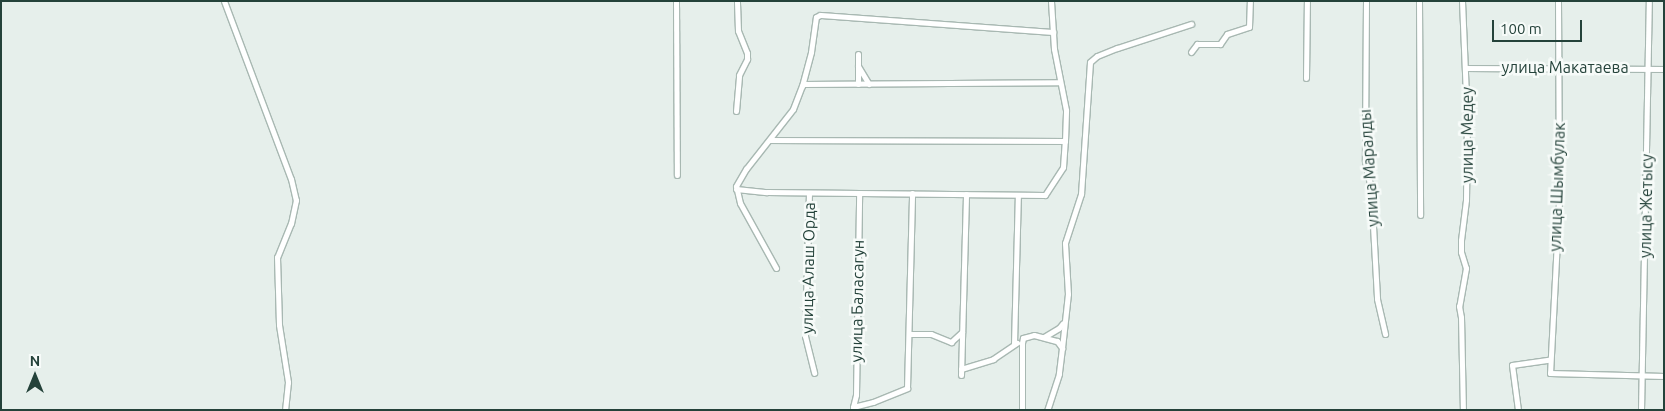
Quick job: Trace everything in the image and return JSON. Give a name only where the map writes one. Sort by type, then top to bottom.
[{"type":"street","points":[[224,1],[291,179],[296,200],[291,223],[277,257],[279,325],[288,382],[285,410]]},
{"type":"street","points":[[676,1],[677,175]]},
{"type":"street","points":[[736,111],[739,75],[747,53],[738,31],[737,1]]},
{"type":"street","points":[[736,189],[809,193],[1044,195],[1063,167],[1065,141],[1066,110],[1059,82],[1051,1]]},
{"type":"street","points":[[1191,52],[1197,44],[1220,44],[1227,34],[1249,27],[1250,1]]},
{"type":"street","points":[[1306,78],[1307,1]]},
{"type":"street","name":"улица Маралды","points":[[1366,1],[1365,161],[1371,190],[1377,299],[1384,334]]},
{"type":"street","points":[[1419,1],[1420,215]]},
{"type":"street","name":"улица Медеу","points":[[1462,1],[1467,68],[1466,200],[1460,240],[1461,252],[1466,268],[1459,306],[1461,317],[1463,410]]},
{"type":"street","name":"улица Шымбулак","points":[[1558,1],[1560,68],[1558,219],[1549,360],[1550,374],[1641,375]]},
{"type":"street","name":"улица Жетысу","points":[[1641,410],[1649,1]]},
{"type":"street","points":[[736,189],[746,169],[793,109],[803,84],[818,16],[1053,32]]},
{"type":"street","points":[[1047,410],[1059,374],[1068,294],[1065,243],[1081,194],[1090,62],[1098,56],[1117,48],[1191,24]]},
{"type":"street","points":[[858,54],[858,84]]},
{"type":"street","points":[[858,66],[869,84]]},
{"type":"street","name":"улица Макатаева","points":[[1467,68],[1648,67],[1664,69]]},
{"type":"street","points":[[803,84],[1059,82]]},
{"type":"street","points":[[770,140],[1065,141]]},
{"type":"street","points":[[736,189],[756,233],[776,268]]},
{"type":"street","name":"улица Алаш Орда","points":[[809,193],[805,336],[814,373]]},
{"type":"street","name":"улица Баласагун","points":[[859,193],[856,395],[852,407],[873,402],[908,388],[909,334]]},
{"type":"street","points":[[912,194],[909,334],[931,334],[943,341],[952,342],[962,332]]},
{"type":"street","points":[[961,376],[966,194]]},
{"type":"street","points":[[1014,344],[1018,195]]},
{"type":"street","points":[[1044,337],[1059,328],[1064,322]]},
{"type":"street","points":[[961,369],[988,361],[1023,338],[1034,335],[1057,341],[1062,348]]},
{"type":"street","points":[[1022,410],[1023,338]]},
{"type":"street","points":[[1518,410],[1512,368],[1514,364],[1549,360]]},
{"type":"street","points":[[1641,375],[1664,376]]}]
